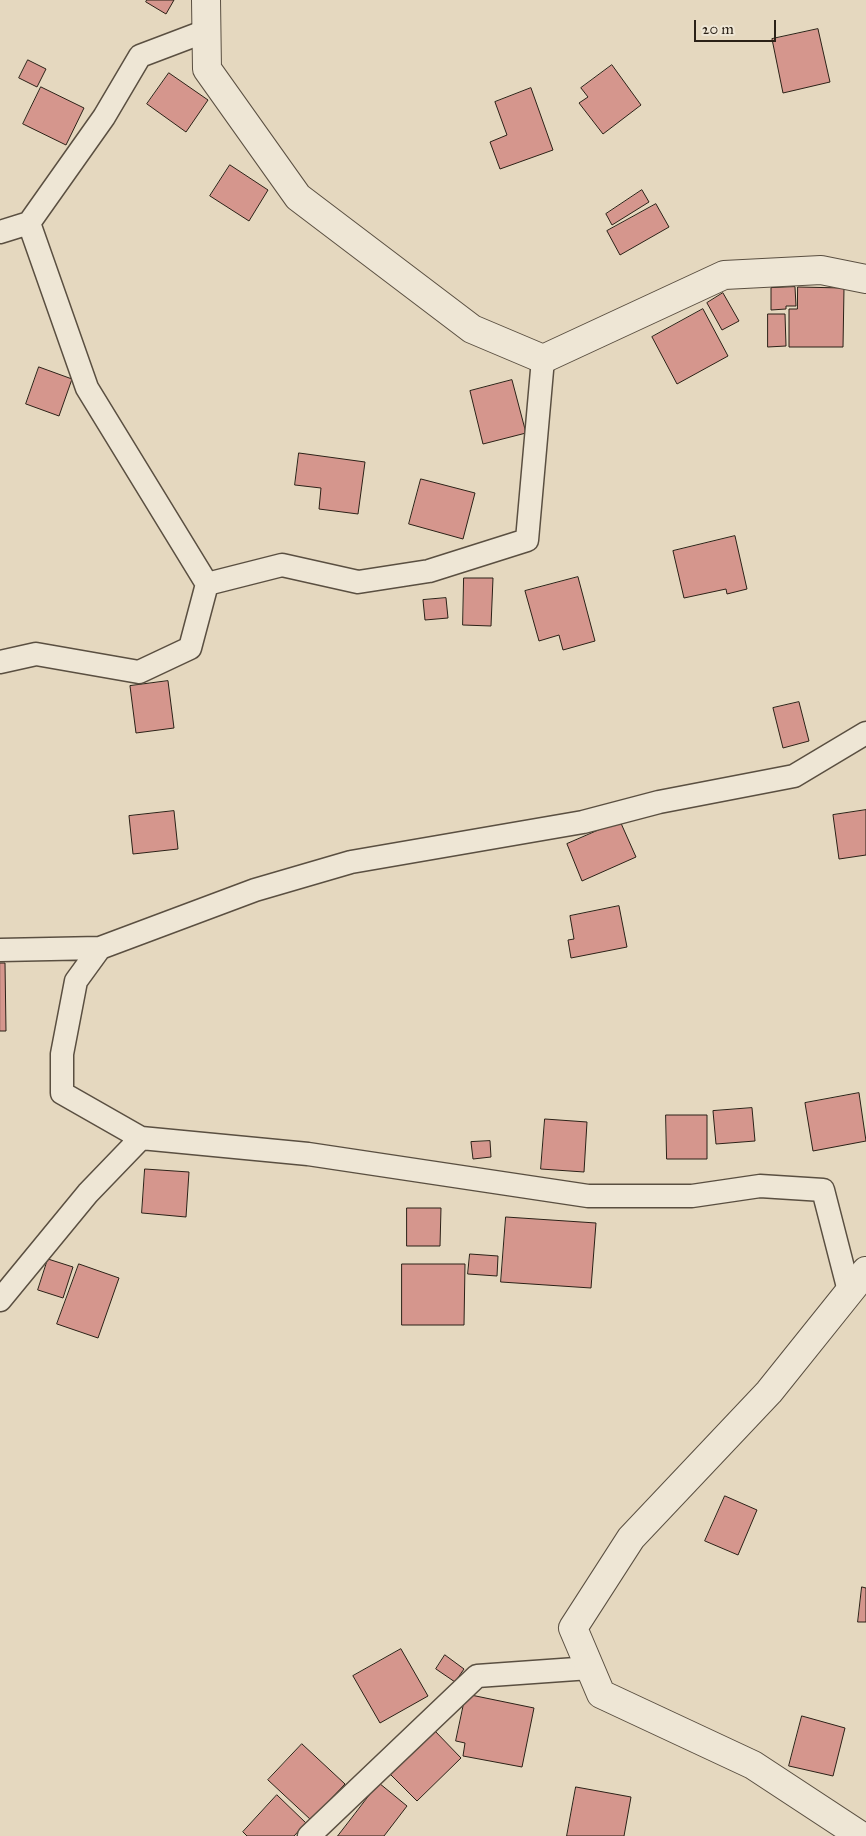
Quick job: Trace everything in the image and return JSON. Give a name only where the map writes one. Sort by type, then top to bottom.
[{"type":"street","points":[[206,0],[207,69],[298,197],[472,329],[543,360],[724,275],[821,270],[866,279]]},
{"type":"street","points":[[0,232],[29,223],[104,117],[140,56],[206,31]]},
{"type":"street","points":[[0,662],[36,654],[139,672],[190,648],[207,584],[87,388],[29,223]]},
{"type":"street","points":[[207,584],[282,566],[358,582],[429,571],[527,540],[543,360]]},
{"type":"street","points":[[0,950],[100,948],[255,890],[351,862],[582,822],[659,802],[794,776],[866,733]]},
{"type":"street","points":[[100,948],[76,981],[62,1054],[62,1093],[141,1138],[308,1154],[588,1196],[692,1196],[760,1186],[823,1190],[857,1281],[769,1392],[631,1538],[574,1628],[601,1694],[753,1765],[862,1836]]},
{"type":"street","points":[[0,1300],[88,1193],[141,1138]]},
{"type":"street","points":[[309,1836],[477,1676],[590,1668]]},
{"type":"building","points":[[147,0],[174,0],[166,14],[146,2]]},
{"type":"building","points":[[818,29],[830,82],[783,93],[772,39]]},
{"type":"building","points":[[28,60],[46,69],[37,87],[19,78]]},
{"type":"building","points":[[612,65],[641,105],[603,134],[579,103],[588,97],[581,88]]},
{"type":"building","points":[[169,73],[208,100],[186,132],[147,104]]},
{"type":"building","points":[[41,87],[84,108],[66,145],[23,124]]},
{"type":"building","points":[[531,88],[553,150],[500,169],[490,142],[507,135],[495,102]]},
{"type":"building","points":[[230,165],[268,190],[249,221],[210,196]]},
{"type":"building","points":[[642,190],[649,202],[612,225],[606,214]]},
{"type":"building","points":[[656,204],[669,227],[620,255],[607,231]]},
{"type":"building","points":[[795,287],[796,306],[786,306],[786,309],[771,310],[771,288]]},
{"type":"building","points":[[798,287],[844,288],[843,347],[789,347],[789,309],[797,309]]},
{"type":"building","points":[[723,293],[739,321],[722,330],[707,303]]},
{"type":"building","points":[[703,309],[728,356],[677,384],[652,337]]},
{"type":"building","points":[[768,314],[785,314],[786,346],[768,347]]},
{"type":"building","points":[[39,367],[72,379],[59,416],[26,404]]},
{"type":"building","points":[[512,380],[526,433],[483,444],[470,391]]},
{"type":"building","points":[[299,453],[365,462],[358,514],[319,509],[321,488],[295,485]]},
{"type":"building","points":[[421,479],[475,493],[463,539],[409,524]]},
{"type":"building","points":[[735,536],[747,589],[727,594],[726,589],[684,598],[673,551]]},
{"type":"building","points":[[578,577],[595,641],[563,650],[559,635],[539,641],[525,591]]},
{"type":"building","points":[[464,578],[493,578],[491,626],[463,625]]},
{"type":"building","points":[[446,598],[448,618],[425,620],[423,600]]},
{"type":"building","points":[[168,681],[174,728],[136,733],[130,686]]},
{"type":"building","points":[[799,702],[809,741],[783,748],[773,708]]},
{"type":"building","points":[[866,810],[866,855],[839,859],[833,815]]},
{"type":"building","points":[[174,811],[178,849],[133,854],[129,816]]},
{"type":"building","points":[[620,821],[636,857],[582,881],[567,844]]},
{"type":"building","points":[[619,906],[627,947],[571,958],[568,940],[574,939],[570,916]]},
{"type":"building","points":[[0,963],[5,963],[6,1031],[0,1031]]},
{"type":"building","points":[[859,1093],[866,1141],[813,1151],[805,1103]]},
{"type":"building","points":[[752,1108],[755,1141],[716,1144],[713,1111]]},
{"type":"building","points":[[666,1115],[707,1115],[707,1159],[667,1159]]},
{"type":"building","points":[[545,1119],[587,1122],[584,1172],[541,1169]]},
{"type":"building","points":[[490,1141],[491,1157],[473,1159],[471,1142]]},
{"type":"building","points":[[145,1169],[189,1172],[186,1217],[142,1213]]},
{"type":"building","points":[[407,1208],[441,1208],[440,1246],[407,1246]]},
{"type":"building","points":[[506,1217],[596,1223],[591,1288],[501,1282]]},
{"type":"building","points":[[470,1254],[498,1256],[497,1276],[468,1274]]},
{"type":"building","points":[[48,1259],[73,1267],[63,1298],[38,1290]]},
{"type":"building","points":[[79,1264],[119,1278],[98,1338],[57,1324]]},
{"type":"building","points":[[402,1264],[465,1264],[464,1325],[402,1325]]},
{"type":"building","points":[[725,1496],[757,1510],[738,1555],[705,1541]]},
{"type":"building","points":[[862,1587],[866,1588],[866,1622],[858,1622]]},
{"type":"building","points":[[401,1649],[428,1696],[380,1723],[353,1676]]},
{"type":"building","points":[[445,1655],[464,1669],[455,1682],[436,1669]]},
{"type":"building","points":[[466,1694],[534,1708],[522,1767],[463,1756],[465,1743],[456,1741]]},
{"type":"building","points":[[802,1716],[845,1728],[833,1776],[789,1766]]},
{"type":"building","points":[[434,1730],[461,1758],[417,1801],[389,1773]]},
{"type":"building","points":[[302,1744],[345,1784],[311,1820],[268,1780]]},
{"type":"building","points":[[379,1783],[407,1806],[384,1836],[338,1836]]},
{"type":"building","points":[[576,1787],[631,1797],[624,1836],[567,1836]]},
{"type":"building","points":[[277,1795],[306,1823],[294,1836],[247,1836],[243,1832]]}]
